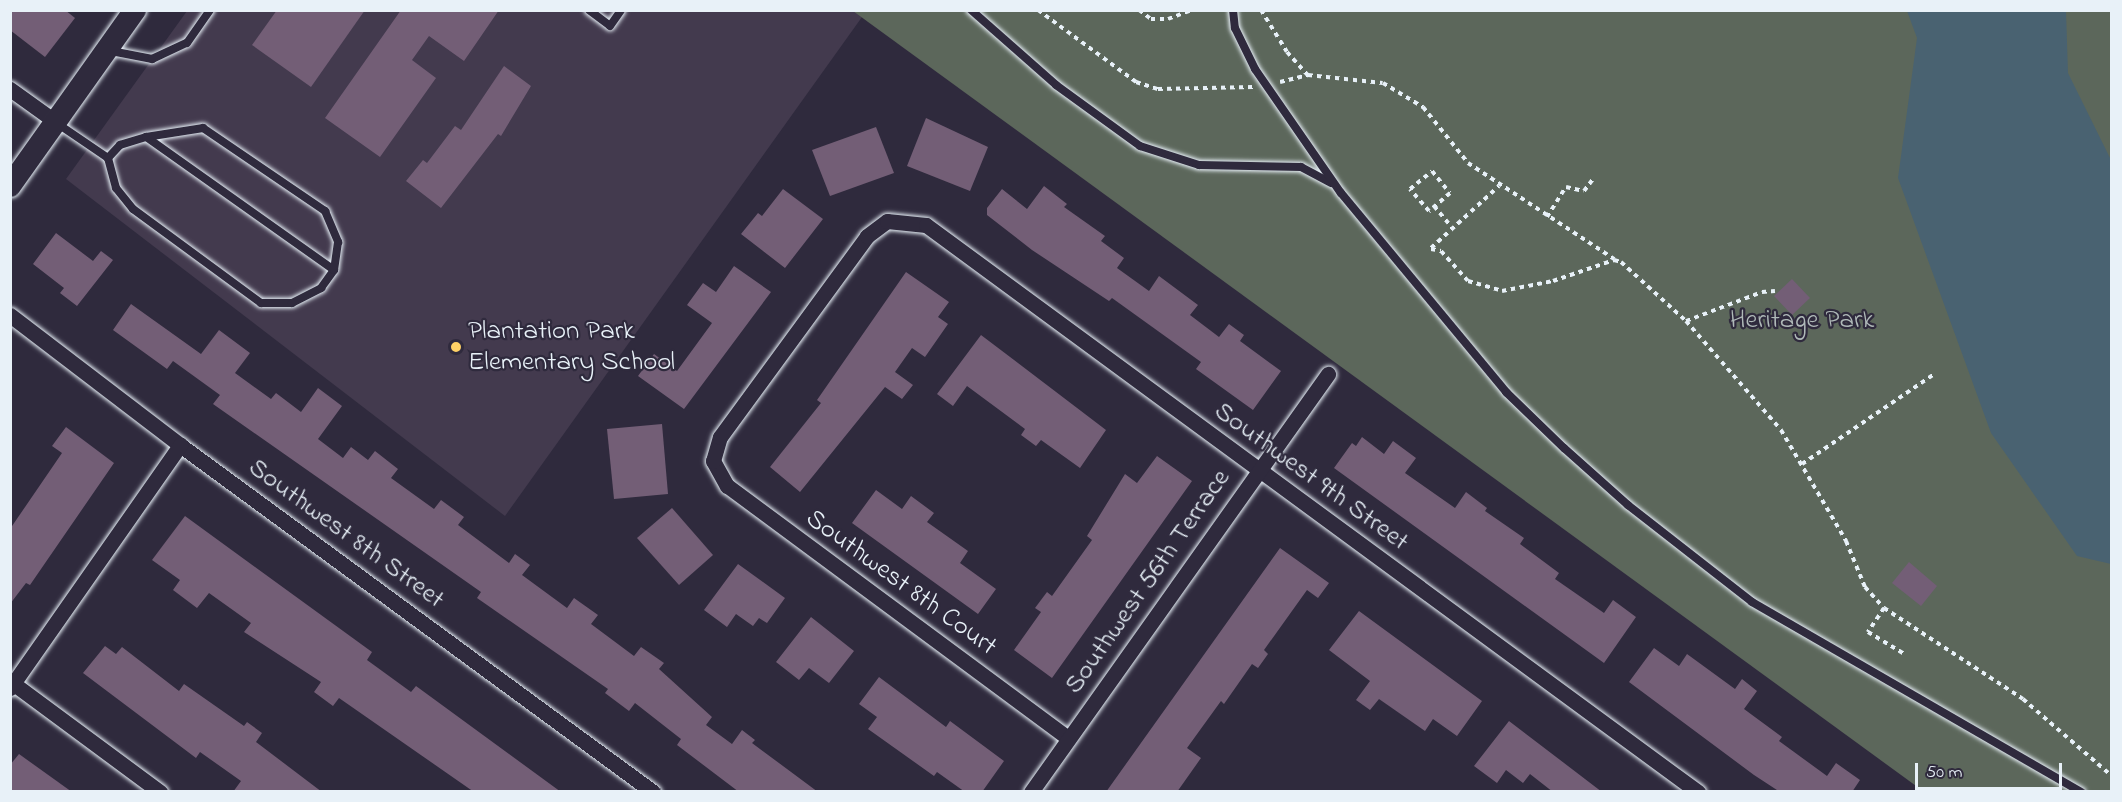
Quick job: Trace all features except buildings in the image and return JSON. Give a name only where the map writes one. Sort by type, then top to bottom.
[{"type":"street","points":[[10,186],[135,10]]},
{"type":"street","points":[[10,89],[56,122]]},
{"type":"street","name":"Southwest 8th Court","points":[[887,220],[867,236],[727,427],[713,461],[727,486],[1068,738]]},
{"type":"street","name":"Southwest 9th Street","points":[[887,220],[926,225],[1698,792]]},
{"type":"street","name":"Southwest 8th Street","points":[[10,315],[180,445],[653,792]]},
{"type":"street","name":"Southwest 56th Terrace","points":[[1031,792],[1328,374]]},
{"type":"street","points":[[160,792],[12,686],[180,445]]},
{"type":"lane","points":[[106,50],[152,59],[187,43],[210,10]]},
{"type":"lane","points":[[588,10],[610,26],[621,10]]},
{"type":"lane","points":[[971,10],[1056,85],[1140,146],[1200,165],[1301,167],[1326,178],[1341,193]]},
{"type":"lane","points":[[1233,10],[1235,28],[1255,69],[1341,193],[1506,392],[1628,505],[1752,602],[2081,792]]},
{"type":"lane","points":[[56,122],[108,158],[116,189],[133,209],[261,303],[292,303],[321,288],[334,270],[338,242],[325,211],[203,128],[146,137],[120,145],[108,158]]},
{"type":"lane","points":[[146,137],[334,270]]},
{"type":"path","points":[[1038,10],[1136,82],[1158,89],[1259,87]]},
{"type":"path","points":[[1139,10],[1151,19],[1168,19],[1191,10]]},
{"type":"path","points":[[1261,10],[1287,52],[1308,75]]},
{"type":"path","points":[[1276,83],[1308,75],[1383,83],[1423,107],[1468,163],[1499,186],[1614,260],[1686,321],[1781,430],[1846,541],[1865,587],[1884,608],[2023,699],[2112,776]]},
{"type":"path","points":[[1432,171],[1450,193],[1434,206],[1429,211],[1410,189],[1432,171]]},
{"type":"path","points":[[1547,217],[1566,187],[1584,192],[1593,180]]},
{"type":"path","points":[[1499,186],[1431,249],[1441,251],[1468,281],[1502,291],[1553,281],[1614,260]]},
{"type":"path","points":[[1434,206],[1453,229]]},
{"type":"path","points":[[1686,321],[1762,292],[1774,291]]},
{"type":"path","points":[[1802,464],[1933,375]]},
{"type":"path","points":[[1884,608],[1868,632],[1906,655]]},
{"type":"shaded area","name":"Plantation Park Elementary School","points":[[853,10],[862,17],[505,516],[66,179],[187,11]]},
{"type":"green space","name":"Heritage Park","points":[[853,11],[2111,11],[2111,791],[1923,791]]},
{"type":"water","points":[[1907,11],[2066,11],[2068,73],[2111,160],[2111,564],[2077,556],[1991,433],[1898,178],[1917,38]]},
{"type":"place","name":"Plantation Park Elementary School","points":[[456,347]]}]
